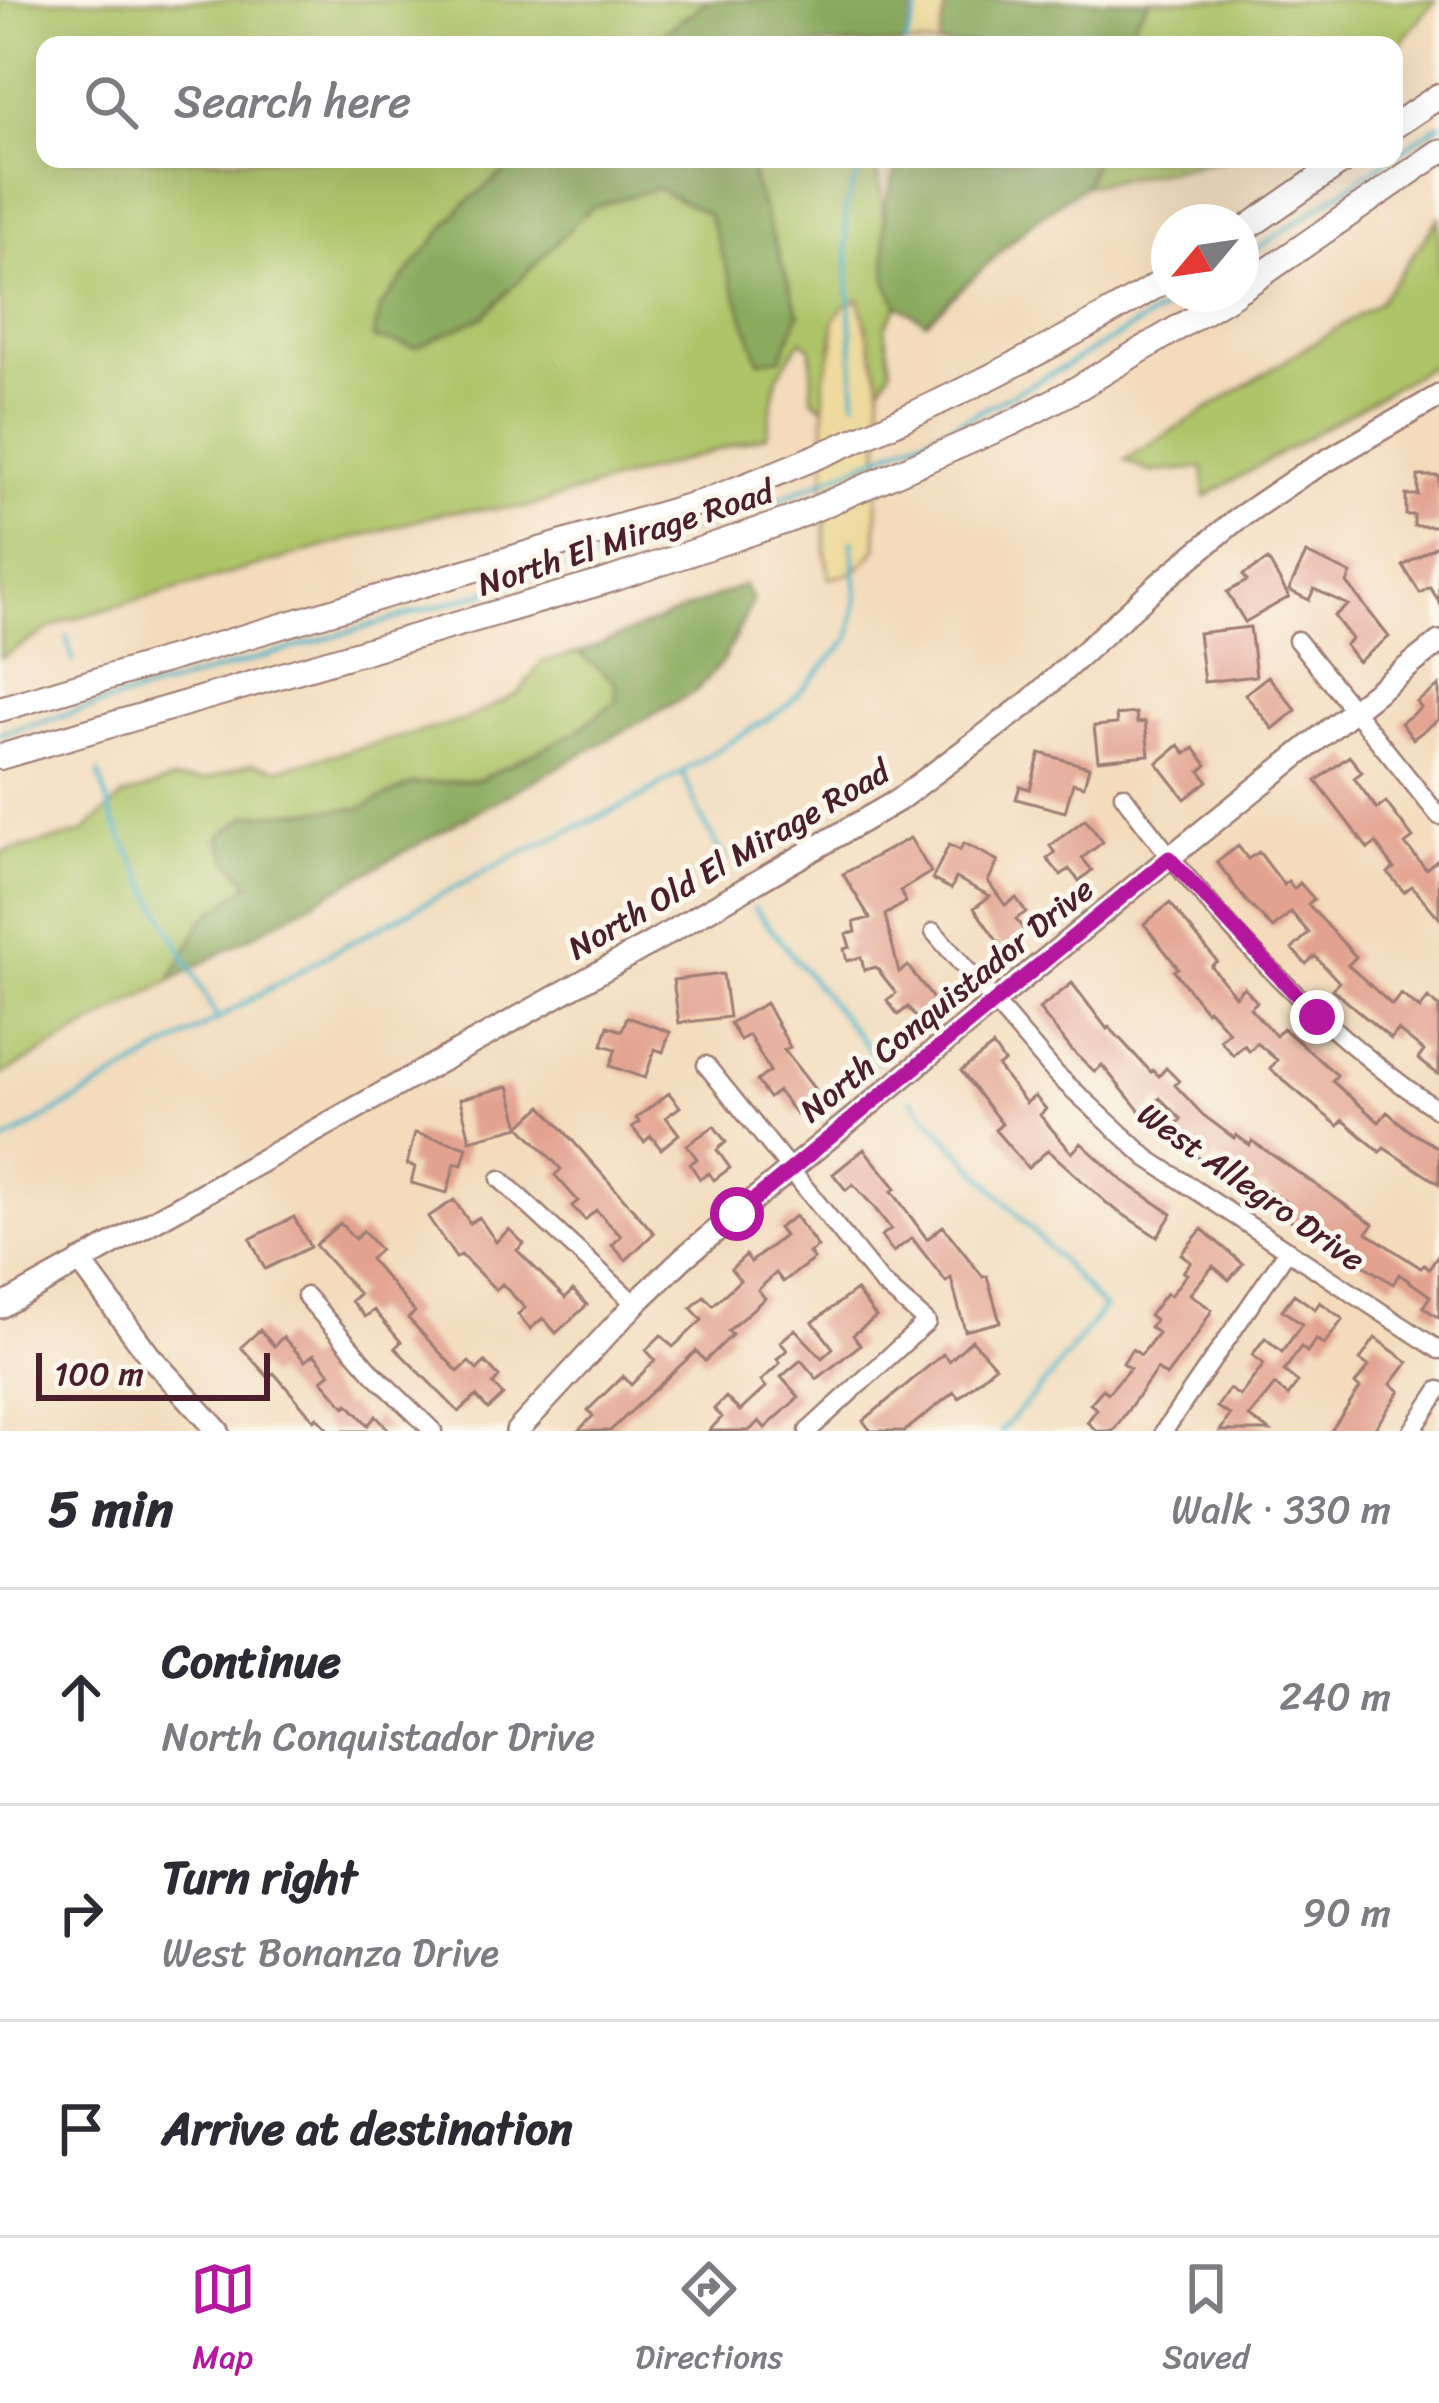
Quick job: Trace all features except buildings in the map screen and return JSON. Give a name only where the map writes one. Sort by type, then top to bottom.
[{"type":"main road","points":[[1403,120],[1439,96]]},
{"type":"main road","name":"North El Mirage Road","points":[[1259,277],[1439,152]]},
{"type":"main road","points":[[1259,219],[1333,168]]},
{"type":"main road","name":"North El Mirage Road","points":[[0,709],[658,517],[771,476],[1013,368],[1151,288]]},
{"type":"main road","name":"North El Mirage Road","points":[[0,757],[610,580],[789,520],[887,480],[1078,388],[1205,312]]},
{"type":"street","name":"North Old El Mirage Road","points":[[0,1307],[897,801],[1029,702],[1203,546],[1268,496],[1439,396]]},
{"type":"street","points":[[1297,640],[1439,816]]},
{"type":"street","name":"North Conquistador Drive","points":[[517,1431],[683,1258],[1169,858],[1439,643]]},
{"type":"street","points":[[1123,795],[1169,858],[1317,1017],[1439,1111]]},
{"type":"street","name":"West Allegro Drive","points":[[934,932],[1057,1075],[1147,1158],[1439,1349]]},
{"type":"street","points":[[706,1065],[881,1282],[927,1322],[808,1431]]},
{"type":"street","points":[[500,1179],[635,1304]]},
{"type":"street","points":[[1164,1431],[1288,1250]]},
{"type":"street","points":[[80,1261],[148,1354],[218,1431]]},
{"type":"street","points":[[306,1296],[433,1431]]},
{"type":"street","points":[[1412,1431],[1439,1390]]},
{"type":"green space","points":[[0,0],[709,0],[659,36],[36,36],[36,168],[510,168],[462,206],[484,316],[590,208],[656,188],[708,214],[732,279],[799,314],[752,176],[754,168],[874,168],[891,288],[898,305],[885,326],[891,369],[881,386],[859,300],[834,321],[824,408],[812,398],[811,348],[801,340],[777,377],[767,435],[528,507],[446,512],[62,622],[0,658]]},
{"type":"green space","points":[[709,0],[916,0],[906,36],[659,36]]},
{"type":"green space","points":[[947,0],[1150,0],[1135,20],[1131,36],[940,36]]},
{"type":"green space","points":[[1150,0],[1436,0],[1403,39],[1131,36],[1135,20]]},
{"type":"green space","points":[[510,168],[754,168],[752,176],[799,314],[781,358],[759,361],[708,214],[656,188],[590,208],[484,316],[416,347],[373,338],[381,306],[462,206]]},
{"type":"green space","points":[[897,168],[1092,168],[1086,184],[1031,223],[926,322],[898,305],[887,283],[884,206]]},
{"type":"green space","points":[[1090,168],[1180,168],[1083,186]]},
{"type":"green space","points":[[1439,218],[1439,361],[1205,497],[1203,468],[1150,472],[1125,460],[1378,303]]},
{"type":"green space","points":[[744,585],[753,601],[723,661],[696,691],[170,981],[203,919],[250,884],[229,860],[219,837],[248,815],[361,808],[412,784],[479,780],[576,732],[616,701],[615,682],[579,653]]},
{"type":"green space","points":[[579,653],[615,682],[616,701],[576,732],[478,780],[412,784],[361,808],[248,815],[229,860],[251,884],[204,919],[170,981],[0,1076],[0,853],[82,833],[122,797],[172,780],[205,780],[251,763],[278,769],[462,721],[519,693],[541,662]]},
{"type":"sand","points":[[916,0],[947,0],[940,36],[906,36]]},
{"type":"sand","points":[[859,299],[881,386],[876,548],[856,569],[829,578],[824,379],[834,345],[834,321],[843,307]]},
{"type":"waterway","points":[[908,36],[921,0]]},
{"type":"waterway","points":[[1403,150],[1439,124]]},
{"type":"waterway","points":[[855,402],[845,209],[860,168]]},
{"type":"waterway","points":[[1259,248],[1376,168]]},
{"type":"waterway","points":[[0,734],[616,554],[768,504],[959,422],[1158,312]]},
{"type":"waterway","points":[[0,1144],[340,948],[515,856],[638,799],[785,708],[850,638],[857,596],[852,541]]},
{"type":"waterway","points":[[67,638],[73,661]]},
{"type":"waterway","points":[[683,773],[725,860]]},
{"type":"waterway","points":[[99,774],[114,822],[218,1020]]},
{"type":"waterway","points":[[754,908],[879,1062]]},
{"type":"waterway","points":[[911,1099],[1104,1308],[1001,1431]]},
{"type":"route","points":[[737,1214],[1169,858],[1317,1017]]}]
